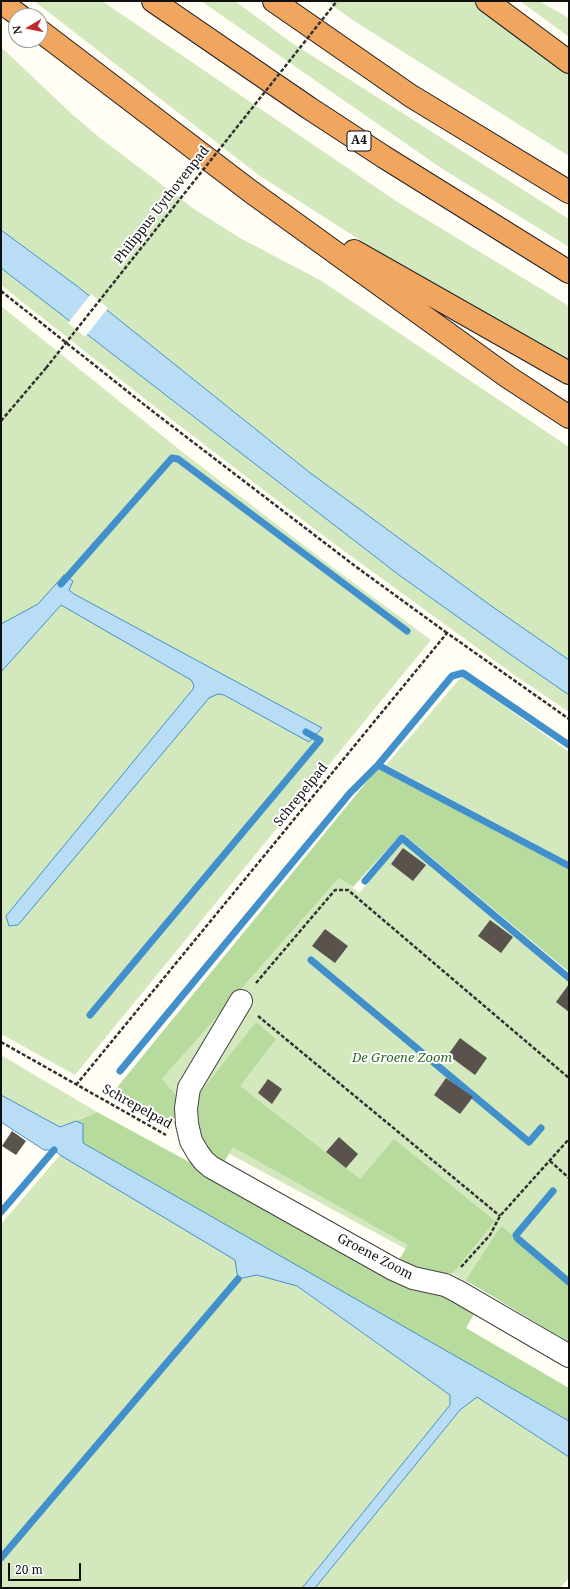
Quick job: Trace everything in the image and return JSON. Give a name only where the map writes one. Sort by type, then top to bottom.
[{"type":"highway","name":"A4","points":[[153,1],[309,108],[411,174],[569,272]]},
{"type":"highway","points":[[274,1],[411,96],[569,192]]},
{"type":"highway","points":[[487,1],[569,62]]},
{"type":"highway","points":[[1,2],[9,8]]},
{"type":"highway","points":[[48,37],[250,192],[508,377],[569,417]]},
{"type":"highway","points":[[250,192],[569,373]]},
{"type":"street","points":[[191,1141],[186,1108],[189,1088],[241,1001]]},
{"type":"street","name":"Groene Zoom","points":[[191,1141],[198,1153],[211,1167],[404,1274],[445,1285],[465,1295],[569,1356]]},
{"type":"path","name":"Philippus Uythovenpad","points":[[1,421],[46,368],[338,1]]},
{"type":"path","points":[[1,291],[145,405],[324,543],[447,633],[569,719]]},
{"type":"path","name":"Schrepelpad","points":[[76,1085],[447,633]]},
{"type":"path","points":[[500,1216],[241,1001],[335,890],[348,890],[569,1078]]},
{"type":"path","name":"Schrepelpad","points":[[1,1042],[165,1135],[180,1140],[191,1141]]},
{"type":"path","points":[[445,1285],[490,1235],[500,1216],[569,1139]]},
{"type":"path","points":[[550,1160],[569,1178]]},
{"type":"green space","points":[[34,1],[102,1],[396,201],[569,306],[569,367],[496,327],[260,176],[48,12],[48,8],[43,8]]},
{"type":"green space","points":[[201,1],[235,1],[292,43],[569,219],[569,247],[441,168]]},
{"type":"green space","points":[[326,1],[474,1],[569,72],[569,156],[354,21]]},
{"type":"green space","points":[[520,1],[539,1],[569,18],[569,37]]},
{"type":"green space","points":[[1,47],[74,116],[100,138],[194,209],[240,238],[320,280],[569,447],[569,660],[490,605],[309,472],[77,286],[1,230]]},
{"type":"green space","points":[[1,268],[399,575],[569,695],[569,712],[513,674],[329,540],[154,406],[1,285]]},
{"type":"green space","points":[[1,306],[185,454],[328,564],[431,640],[75,1075],[1,1034]]},
{"type":"green space","points":[[462,676],[569,752],[569,862],[386,765]]},
{"type":"green space","points":[[378,768],[569,870],[569,972],[402,833],[353,887],[339,878],[162,1079],[179,1099],[171,1130],[110,1096]]},
{"type":"green space","name":"De Groene Zoom","points":[[403,842],[569,983],[569,1337],[139,1105],[340,877],[359,893]]},
{"type":"green space","points":[[256,1022],[276,1039],[240,1086],[360,1179],[394,1139],[495,1221],[453,1273],[434,1277],[399,1260],[408,1245],[233,1147],[223,1164],[188,1141],[200,1093]]},
{"type":"green space","points":[[1,1055],[97,1112],[60,1127],[1,1095]]},
{"type":"green space","points":[[97,1112],[429,1292],[445,1294],[474,1314],[466,1328],[569,1388],[569,1421],[82,1143],[83,1124],[76,1121]]},
{"type":"green space","points":[[60,1155],[235,1260],[238,1279],[257,1275],[296,1286],[450,1395],[450,1405],[302,1588],[1,1588],[1,1224]]},
{"type":"green space","points":[[501,1226],[569,1282],[569,1343],[466,1280]]},
{"type":"green space","points":[[477,1397],[569,1457],[569,1578],[560,1588],[315,1588],[460,1410]]},
{"type":"water","points":[[1,230],[77,286],[309,472],[490,605],[569,660],[569,695],[399,575],[1,268]]},
{"type":"water","points":[[64,575],[73,581],[69,590],[74,594],[322,728],[309,742],[224,695],[218,694],[209,698],[18,925],[9,926],[6,916],[193,689],[194,685],[191,680],[61,605],[1,672],[1,624],[38,604]]},
{"type":"water","points":[[1,1095],[60,1127],[76,1121],[83,1124],[83,1143],[569,1421],[569,1457],[477,1397],[460,1410],[315,1588],[302,1588],[450,1405],[450,1395],[297,1286],[257,1275],[238,1279],[235,1260],[54,1150],[44,1150],[1,1122]]},
{"type":"pier","points":[[91,294],[108,308],[85,337],[68,323]]},
{"type":"building","points":[[403,848],[426,865],[413,881],[391,864]]},
{"type":"building","points":[[490,920],[513,937],[501,953],[478,936]]},
{"type":"building","points":[[325,929],[348,946],[335,963],[312,946]]},
{"type":"building","points":[[569,984],[569,1012],[556,1002]]},
{"type":"building","points":[[460,1038],[487,1058],[475,1075],[448,1055]]},
{"type":"building","points":[[446,1078],[473,1097],[460,1114],[434,1095]]},
{"type":"building","points":[[268,1079],[282,1089],[272,1104],[258,1093]]},
{"type":"building","points":[[12,1131],[26,1141],[16,1155],[2,1146]]},
{"type":"building","points":[[339,1137],[358,1154],[346,1168],[326,1152]]},
{"type":"waterway","points":[[61,584],[172,458],[178,459],[407,631]]},
{"type":"waterway","points":[[378,765],[452,676],[463,673],[569,745]]},
{"type":"waterway","points":[[90,1015],[320,740],[306,732]]},
{"type":"waterway","points":[[120,1071],[350,793],[378,765],[569,866]]},
{"type":"waterway","points":[[365,881],[402,838],[569,978]]},
{"type":"waterway","points":[[311,960],[529,1142],[541,1128]]},
{"type":"waterway","points":[[1,1212],[54,1150]]},
{"type":"waterway","points":[[553,1191],[516,1235],[517,1238],[569,1282]]},
{"type":"waterway","points":[[1,1558],[238,1279]]}]
